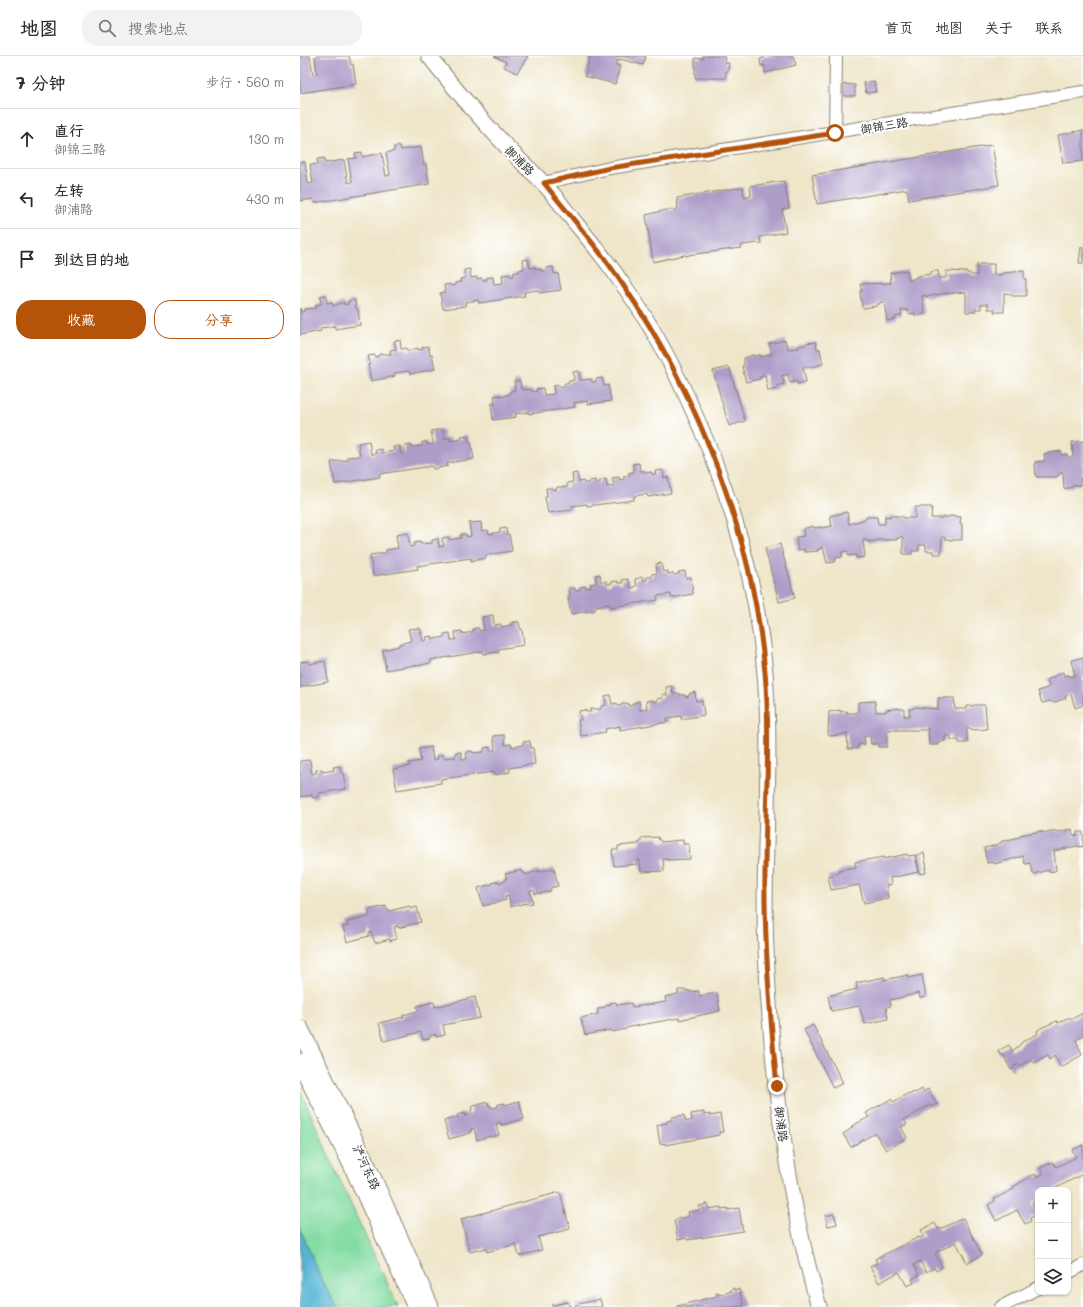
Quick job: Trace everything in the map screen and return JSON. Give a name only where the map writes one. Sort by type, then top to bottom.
[{"type":"main road","name":"浐河东路","points":[[300,1029],[368,1168],[430,1307]]},
{"type":"main road","name":"浐河东路","points":[[300,1062],[353,1167],[416,1307]]},
{"type":"street","name":"御浦路","points":[[429,56],[508,149],[544,183],[620,280],[639,309],[674,369],[687,397],[720,474],[741,541],[756,605],[762,639],[767,706],[768,764],[764,874],[770,1024],[786,1156],[805,1254],[819,1307]]},
{"type":"street","points":[[835,133],[836,56]]},
{"type":"street","name":"御锦三路","points":[[544,183],[610,168],[1083,92]]},
{"type":"street","points":[[1071,1271],[1083,1265]]},
{"type":"street","points":[[1001,1307],[1035,1290]]},
{"type":"green space","points":[[300,1089],[331,1161],[398,1307],[337,1307],[320,1278],[300,1228]]},
{"type":"water","points":[[300,1228],[320,1277],[337,1307],[300,1307]]},
{"type":"building","points":[[300,56],[310,56],[313,75],[317,74],[315,56],[349,56],[351,65],[353,64],[356,84],[300,93]]},
{"type":"building","points":[[494,56],[528,56],[517,73],[504,67],[506,62]]},
{"type":"building","points":[[590,56],[646,56],[643,65],[620,59],[619,61],[617,60],[616,65],[620,66],[615,84],[585,76]]},
{"type":"building","points":[[703,56],[724,56],[725,63],[729,63],[728,71],[726,71],[726,78],[695,78],[695,58],[703,59]]},
{"type":"building","points":[[763,56],[793,56],[796,65],[765,73],[764,65],[761,66],[760,59],[764,58]]},
{"type":"building","points":[[874,81],[876,92],[866,93],[864,83]]},
{"type":"building","points":[[844,84],[855,85],[855,96],[844,96]]},
{"type":"building","points":[[1083,130],[1083,161],[1063,163],[1058,135]]},
{"type":"building","points":[[992,145],[999,185],[909,200],[907,189],[817,204],[812,175]]},
{"type":"building","points":[[400,146],[401,150],[421,147],[424,165],[426,164],[429,184],[314,203],[313,199],[300,201],[300,162],[305,162],[308,184],[313,183],[310,165],[318,164],[317,159],[324,158],[325,163],[344,160],[348,183],[352,182],[348,159],[356,158],[355,153],[362,152],[362,157],[382,153],[386,176],[390,175],[386,153],[394,151],[394,147]]},
{"type":"building","points":[[784,181],[789,208],[782,210],[786,232],[760,237],[761,244],[759,245],[758,243],[743,245],[741,248],[688,256],[684,255],[653,262],[646,215],[666,210],[675,210],[678,208],[677,198],[743,187],[744,196],[749,197],[751,196],[750,186]]},
{"type":"building","points":[[1081,247],[1083,247],[1083,263],[1079,263]]},
{"type":"building","points":[[528,259],[530,268],[535,267],[536,269],[541,269],[541,271],[546,270],[546,268],[553,267],[554,274],[558,273],[561,290],[539,293],[538,290],[524,292],[525,296],[479,303],[478,300],[465,302],[466,306],[443,309],[440,293],[445,292],[444,285],[450,284],[451,286],[455,285],[455,283],[461,282],[460,279],[465,278],[464,270],[470,269],[471,278],[477,277],[477,279],[482,278],[483,280],[487,280],[486,278],[493,277],[494,284],[503,283],[502,275],[510,274],[510,276],[514,276],[513,273],[524,269],[523,260]]},
{"type":"building","points":[[977,264],[994,264],[994,275],[1024,271],[1024,279],[1026,279],[1026,296],[1012,296],[1011,294],[1004,293],[1004,312],[994,312],[995,309],[988,309],[988,304],[981,304],[981,309],[975,309],[975,312],[966,312],[966,292],[926,297],[926,295],[922,296],[925,314],[915,316],[915,313],[909,314],[908,310],[901,310],[902,315],[895,317],[896,319],[887,321],[884,302],[880,302],[877,306],[862,307],[860,291],[862,291],[860,284],[891,283],[890,273],[907,270],[909,280],[935,271],[938,271],[939,278],[946,278],[946,271],[967,272],[971,275],[977,275]]},
{"type":"building","points":[[326,295],[327,303],[332,302],[333,306],[344,302],[344,305],[348,304],[348,301],[355,300],[360,325],[335,329],[335,326],[321,328],[321,331],[300,335],[300,308],[301,312],[305,311],[305,309],[316,308],[316,305],[321,304],[320,296]]},
{"type":"building","points":[[400,340],[401,349],[407,348],[407,351],[418,348],[418,350],[423,349],[422,347],[428,346],[430,355],[432,354],[435,369],[410,374],[409,371],[394,373],[395,376],[371,381],[368,356],[375,355],[375,357],[379,356],[379,354],[391,354],[390,350],[396,349],[394,341]]},
{"type":"building","points":[[785,340],[788,349],[799,348],[798,346],[805,345],[806,343],[816,342],[817,349],[820,349],[823,364],[803,367],[806,382],[797,384],[797,381],[790,383],[788,374],[782,376],[784,384],[777,386],[777,389],[768,391],[765,375],[759,377],[760,379],[746,382],[742,366],[744,365],[744,358],[753,355],[760,355],[761,357],[772,354],[769,344]]},
{"type":"building","points":[[729,367],[745,421],[729,426],[713,371]]},
{"type":"building","points":[[579,371],[580,380],[591,379],[592,382],[596,382],[596,379],[602,378],[604,386],[608,385],[611,401],[588,404],[588,401],[574,403],[575,407],[529,414],[528,412],[515,414],[516,417],[493,420],[491,404],[495,404],[494,396],[501,395],[501,397],[510,394],[510,391],[515,390],[514,381],[520,381],[521,389],[532,390],[533,392],[537,391],[536,389],[543,388],[544,395],[554,394],[553,386],[559,385],[560,388],[564,387],[564,384],[574,380],[573,372]]},
{"type":"building","points":[[443,429],[444,439],[450,438],[450,441],[462,439],[461,436],[468,435],[469,442],[471,442],[474,459],[447,463],[448,466],[433,469],[432,466],[379,474],[380,477],[335,484],[331,462],[348,460],[347,457],[360,456],[358,443],[369,441],[371,454],[376,454],[375,450],[382,449],[382,453],[394,451],[393,447],[400,446],[401,454],[405,453],[404,446],[422,446],[422,442],[427,442],[428,445],[433,444],[431,431]]},
{"type":"building","points":[[1083,441],[1083,479],[1080,479],[1080,485],[1073,485],[1073,487],[1064,489],[1063,473],[1060,473],[1056,477],[1036,477],[1035,462],[1045,461],[1044,454],[1061,451],[1061,455],[1067,454],[1068,457],[1073,457],[1072,442]]},
{"type":"building","points":[[639,463],[640,471],[645,471],[646,473],[651,472],[652,474],[656,474],[655,471],[663,470],[664,478],[668,477],[671,493],[648,497],[647,494],[634,496],[634,500],[587,506],[587,504],[572,506],[572,510],[548,513],[545,497],[547,497],[546,488],[552,488],[553,490],[557,489],[557,487],[568,487],[567,483],[573,482],[572,474],[577,473],[579,482],[583,481],[584,483],[589,483],[589,481],[595,480],[596,483],[600,483],[600,480],[606,479],[607,487],[614,486],[612,478],[619,477],[620,480],[624,479],[624,476],[629,476],[629,473],[634,472],[633,464]]},
{"type":"building","points":[[915,507],[932,507],[931,518],[950,516],[961,517],[960,524],[962,524],[962,540],[949,540],[942,537],[941,554],[933,554],[933,551],[926,551],[926,545],[919,545],[919,551],[912,551],[912,554],[903,554],[903,537],[901,536],[900,538],[897,538],[897,540],[880,540],[869,542],[863,540],[865,557],[856,558],[856,555],[848,556],[848,551],[842,552],[842,557],[836,558],[835,562],[827,563],[823,547],[818,549],[818,551],[804,552],[804,549],[798,551],[796,537],[804,536],[803,529],[813,526],[814,528],[821,528],[832,526],[830,516],[847,512],[849,524],[866,519],[866,517],[877,517],[878,524],[885,524],[885,516],[890,517],[890,515],[904,518],[915,518]]},
{"type":"building","points":[[481,522],[482,531],[488,530],[489,534],[500,532],[500,529],[506,528],[507,535],[509,534],[512,551],[486,555],[486,558],[471,561],[471,558],[417,566],[418,569],[373,576],[370,555],[386,553],[386,550],[398,548],[396,535],[408,533],[410,547],[414,546],[414,543],[432,543],[432,540],[438,539],[439,547],[444,546],[442,538],[449,537],[449,540],[461,538],[460,535],[466,534],[467,537],[471,536],[469,523]]},
{"type":"building","points":[[780,544],[795,598],[779,602],[765,548]]},
{"type":"building","points":[[661,563],[663,572],[668,571],[668,574],[673,573],[675,575],[679,574],[678,572],[685,571],[686,578],[691,577],[693,594],[671,598],[671,594],[657,596],[658,600],[611,607],[609,604],[596,606],[595,610],[571,614],[568,598],[570,596],[569,589],[575,588],[575,591],[580,590],[579,588],[581,587],[591,587],[590,584],[596,583],[595,575],[600,574],[601,582],[607,581],[607,584],[618,581],[618,583],[623,583],[622,580],[628,579],[631,588],[637,586],[635,579],[643,577],[643,580],[647,580],[647,577],[652,577],[652,574],[657,573],[656,564]]},
{"type":"building","points":[[493,615],[494,625],[501,624],[501,627],[512,625],[512,622],[519,622],[520,628],[522,629],[524,645],[498,649],[499,652],[483,654],[483,651],[431,660],[431,663],[416,666],[414,665],[386,670],[383,650],[411,641],[408,629],[420,628],[423,641],[427,640],[426,637],[432,636],[433,639],[435,639],[444,637],[444,634],[450,633],[451,640],[456,640],[455,632],[461,631],[462,634],[473,632],[473,629],[476,628],[479,628],[479,631],[484,630],[482,617]]},
{"type":"building","points":[[1083,657],[1083,705],[1075,708],[1071,694],[1065,696],[1066,698],[1053,703],[1051,701],[1042,703],[1038,691],[1049,686],[1047,680],[1063,672],[1064,676],[1069,675],[1070,677],[1075,675],[1071,661]]},
{"type":"building","points":[[309,661],[309,664],[325,661],[328,682],[300,687],[300,662]]},
{"type":"building","points":[[672,686],[673,694],[679,693],[679,695],[685,695],[685,697],[695,692],[696,701],[702,700],[704,715],[681,719],[681,716],[667,718],[668,722],[620,730],[620,726],[605,729],[606,732],[581,736],[578,720],[581,720],[579,711],[586,710],[586,712],[591,712],[590,709],[601,709],[601,706],[606,705],[605,696],[610,695],[612,704],[617,703],[617,706],[628,703],[629,706],[639,701],[640,710],[647,709],[646,701],[653,700],[653,702],[657,701],[657,699],[663,698],[662,695],[667,694],[666,687]]},
{"type":"building","points":[[938,698],[954,698],[955,709],[966,709],[966,706],[973,705],[985,705],[987,729],[974,730],[967,727],[967,743],[959,743],[959,740],[951,740],[951,736],[945,736],[945,741],[938,742],[938,745],[929,745],[928,728],[925,730],[887,730],[887,747],[879,747],[879,744],[871,744],[870,736],[864,736],[865,744],[858,745],[858,748],[856,749],[848,749],[847,732],[842,735],[829,736],[828,734],[829,712],[840,710],[841,712],[847,711],[847,713],[857,713],[858,702],[875,701],[876,712],[886,712],[886,710],[899,708],[904,709],[904,716],[910,716],[909,709],[913,709],[914,707],[938,709]]},
{"type":"building","points":[[504,735],[505,745],[511,744],[512,747],[523,745],[523,742],[530,741],[531,748],[533,748],[535,764],[509,768],[510,772],[494,775],[494,772],[441,779],[441,783],[397,790],[393,769],[410,766],[409,763],[421,761],[419,749],[431,747],[433,760],[438,759],[437,756],[443,755],[444,758],[455,757],[455,753],[461,752],[462,759],[467,759],[466,752],[484,752],[484,748],[490,747],[490,751],[495,750],[493,736]]},
{"type":"building","points":[[310,760],[312,774],[316,773],[316,770],[322,769],[322,772],[334,770],[333,767],[340,766],[346,789],[319,793],[319,797],[312,798],[312,795],[300,797],[300,761]]},
{"type":"building","points":[[1072,829],[1073,835],[1077,836],[1077,832],[1083,832],[1083,847],[1077,846],[1054,851],[1055,871],[1049,872],[1049,870],[1033,874],[1030,863],[1025,864],[1023,856],[994,864],[993,862],[987,863],[984,848],[997,845],[1002,841],[1020,837],[1020,835],[1042,831],[1043,833],[1051,831],[1058,832]]},
{"type":"building","points":[[658,837],[661,842],[683,840],[683,844],[689,844],[690,859],[663,859],[664,871],[641,872],[640,860],[637,860],[637,864],[614,866],[612,850],[618,850],[618,846],[639,844],[639,842],[641,842],[641,838]]},
{"type":"building","points":[[924,853],[927,868],[925,868],[926,873],[920,874],[916,855]]},
{"type":"building","points":[[907,854],[908,856],[915,855],[919,872],[890,878],[891,885],[886,886],[888,898],[864,903],[859,885],[831,890],[828,876],[837,874],[839,870],[856,867],[855,862],[884,857],[884,859]]},
{"type":"building","points":[[554,868],[558,886],[550,888],[551,891],[539,894],[535,894],[534,890],[530,891],[533,903],[526,903],[511,907],[508,895],[505,896],[506,900],[483,906],[478,888],[499,881],[499,883],[505,881],[505,878],[507,878],[505,874],[522,870],[526,875],[539,870],[539,872]]},
{"type":"building","points":[[386,906],[387,910],[389,909],[389,911],[410,906],[411,909],[417,907],[421,922],[398,928],[398,926],[394,927],[397,939],[390,941],[390,939],[375,943],[371,932],[369,933],[369,936],[347,942],[343,927],[348,926],[347,922],[369,917],[369,910]]},
{"type":"building","points":[[908,975],[908,978],[922,975],[926,997],[920,998],[919,993],[890,1000],[891,1006],[886,1007],[888,1019],[865,1024],[859,1006],[831,1011],[828,996],[857,989],[856,983],[884,977],[884,980]]},
{"type":"building","points":[[678,990],[690,992],[699,991],[699,996],[717,993],[720,1011],[679,1020],[679,1018],[629,1027],[612,1032],[611,1030],[585,1035],[581,1018],[598,1014],[598,1009],[611,1004],[610,1003],[616,1002],[617,1005],[631,1003],[633,1007],[666,1002],[665,997],[678,994]]},
{"type":"building","points":[[475,997],[480,1018],[443,1025],[445,1035],[436,1037],[436,1034],[423,1040],[421,1032],[384,1041],[379,1023],[404,1017],[403,1015],[418,1011],[417,1006],[434,1002],[435,1007]]},
{"type":"building","points":[[1083,1013],[1083,1036],[1076,1040],[1082,1055],[1061,1067],[1055,1055],[1050,1059],[1048,1055],[1034,1063],[1031,1059],[1020,1066],[1018,1064],[1011,1070],[1003,1054],[1001,1055],[998,1051],[1009,1045],[1012,1051],[1022,1042],[1038,1034],[1037,1031],[1041,1028],[1057,1021],[1058,1023],[1067,1018],[1074,1018]]},
{"type":"building","points":[[813,1025],[843,1083],[833,1088],[804,1030]]},
{"type":"building","points":[[922,1089],[923,1092],[928,1089],[937,1104],[931,1107],[930,1105],[904,1120],[907,1124],[901,1127],[907,1138],[886,1150],[875,1133],[851,1147],[843,1134],[851,1129],[853,1127],[852,1126],[869,1117],[866,1113],[891,1099],[893,1102],[909,1093],[915,1093]]},
{"type":"building","points":[[519,1101],[524,1119],[501,1125],[500,1122],[496,1124],[499,1135],[477,1140],[474,1128],[471,1129],[471,1133],[449,1139],[444,1121],[458,1117],[457,1115],[465,1113],[465,1116],[471,1114],[471,1107],[488,1102],[489,1106],[492,1108],[498,1107],[497,1105],[504,1103],[505,1105]]},
{"type":"building","points":[[704,1112],[704,1115],[710,1114],[710,1116],[720,1114],[723,1132],[719,1132],[719,1135],[665,1145],[665,1143],[660,1144],[657,1125],[667,1123],[667,1121],[672,1120],[672,1117],[684,1115],[686,1122],[692,1120],[691,1114]]},
{"type":"building","points":[[1083,1145],[1083,1174],[1058,1187],[1035,1187],[1035,1202],[1032,1203],[1035,1208],[1035,1216],[1030,1218],[1031,1221],[1025,1224],[1017,1210],[996,1221],[988,1205],[995,1201],[994,1199],[1014,1189],[1013,1187],[1035,1174],[1037,1177],[1043,1174],[1040,1168],[1053,1162],[1056,1167],[1076,1157],[1072,1150]]},
{"type":"building","points":[[560,1192],[570,1229],[538,1237],[542,1250],[519,1256],[516,1244],[487,1252],[486,1248],[470,1252],[461,1219]]},
{"type":"building","points":[[708,1204],[709,1209],[721,1207],[721,1209],[728,1208],[728,1210],[739,1208],[743,1231],[687,1240],[686,1238],[678,1240],[674,1220],[689,1216],[688,1212],[700,1210],[699,1206]]},
{"type":"building","points":[[834,1214],[837,1224],[828,1226],[825,1216]]},
{"type":"building","points":[[963,1218],[982,1255],[967,1263],[956,1242],[935,1253],[942,1267],[936,1271],[934,1268],[926,1272],[920,1261],[914,1265],[919,1275],[912,1279],[914,1283],[907,1286],[899,1272],[879,1283],[870,1266],[877,1263],[875,1259],[919,1237],[924,1236],[921,1230],[935,1223],[938,1229],[940,1229]]},
{"type":"building","points":[[734,1288],[734,1290],[739,1289],[744,1307],[677,1307],[717,1296],[716,1293],[719,1293],[719,1295],[732,1291],[731,1289]]},
{"type":"building","points":[[600,1299],[602,1307],[576,1307],[575,1305]]},
{"type":"building","points":[[568,1302],[569,1306],[571,1305],[572,1307],[553,1307],[552,1305]]},
{"type":"route","points":[[777,1086],[770,1024],[766,950],[764,874],[768,764],[765,672],[762,639],[756,605],[741,541],[720,474],[674,369],[639,309],[620,280],[544,183],[610,168],[835,133]]}]
